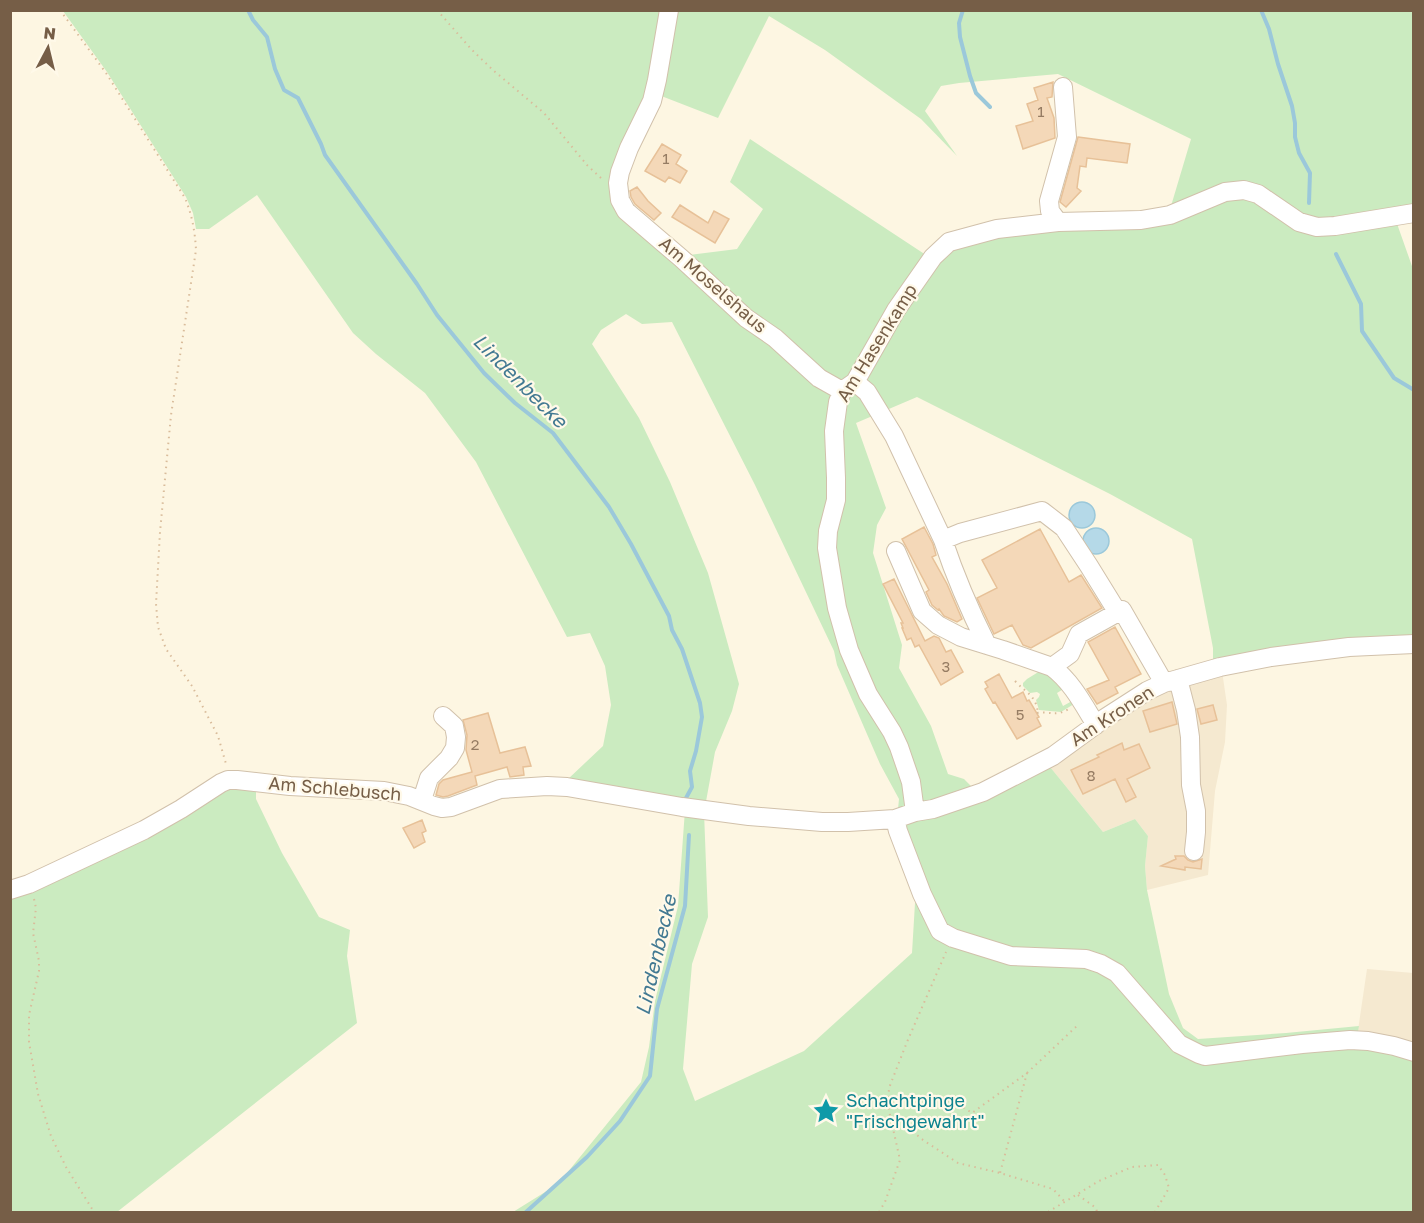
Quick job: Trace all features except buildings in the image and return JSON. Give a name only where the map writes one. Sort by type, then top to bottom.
[{"type":"street","points":[[618,194],[620,172],[652,101],[669,10]]},
{"type":"street","points":[[1058,222],[1050,211],[1049,201],[1067,137],[1063,87]]},
{"type":"street","name":"Am Hasenkamp","points":[[915,812],[911,782],[892,732],[868,694],[849,650],[837,608],[827,548],[828,531],[836,500],[834,431],[838,402],[896,310],[933,257],[949,242],[997,229],[1058,222],[1141,220],[1170,215],[1225,192],[1244,190],[1258,194],[1299,222],[1317,227],[1413,213]]},
{"type":"street","name":"Am Moselshaus","points":[[618,194],[627,211],[746,318],[775,338],[819,378],[867,392],[894,436],[943,540],[969,609],[987,645]]},
{"type":"street","points":[[943,540],[960,533],[1042,511],[1064,528],[1118,613]]},
{"type":"street","points":[[896,551],[922,611],[938,625],[961,637],[1052,667],[1072,687],[1096,725]]},
{"type":"street","points":[[1052,667],[1070,654],[1079,634],[1122,610],[1171,681],[1186,710],[1190,737],[1191,785],[1196,811],[1194,850]]},
{"type":"street","name":"Am Kronen","points":[[895,819],[982,792],[1053,756],[1147,692],[1171,681],[1220,667],[1271,657],[1349,647],[1413,644]]},
{"type":"street","points":[[422,800],[429,778],[449,758],[455,748],[454,726],[443,716]]},
{"type":"street","points":[[10,890],[29,884],[144,830],[228,780]]},
{"type":"street","name":"Am Schlebusch","points":[[228,780],[396,792],[442,808],[451,807],[500,789],[547,786],[567,787],[749,816],[822,822],[895,819]]},
{"type":"street","points":[[895,819],[918,883],[940,931],[953,938],[1011,956],[1086,959],[1101,964],[1117,973],[1179,1044],[1199,1054],[1205,1056],[1350,1040],[1368,1041],[1413,1052]]},
{"type":"path","points":[[60,10],[106,73],[185,198],[192,214],[196,250],[171,415],[156,604],[158,627],[166,649],[192,686],[218,736],[228,780]]},
{"type":"path","points":[[437,10],[480,57],[544,113],[588,165],[618,194]]},
{"type":"path","points":[[1015,681],[1032,695],[1038,713],[1060,714],[1082,702]]},
{"type":"path","points":[[29,884],[36,908],[33,933],[39,971],[29,1015],[29,1042],[38,1094],[51,1136],[66,1167],[94,1212]]},
{"type":"path","points":[[879,1212],[885,1202],[900,1160],[888,1106],[889,1088],[953,938]]},
{"type":"path","points":[[888,1106],[933,1099],[954,1101],[972,1113],[1027,1072],[1079,1024]]},
{"type":"path","points":[[1000,1173],[1027,1072]]},
{"type":"path","points":[[891,1120],[905,1125],[958,1163],[1053,1189],[1065,1202]]},
{"type":"path","points":[[1048,1212],[1099,1181],[1132,1167],[1158,1165],[1165,1174],[1169,1188],[1155,1212]]},
{"type":"path","points":[[1078,1194],[1096,1208],[1097,1212]]},
{"type":"shaded area","points":[[1222,671],[1227,705],[1225,742],[1215,791],[1208,875],[1147,890],[1145,866],[1148,836],[1135,819],[1103,832],[1046,762],[1146,698]]},
{"type":"shaded area","points":[[1367,969],[1413,973],[1413,1048],[1357,1037]]},
{"type":"green space","points":[[63,11],[1413,11],[1413,210],[1319,226],[1297,217],[1262,193],[1246,186],[1217,189],[1171,206],[1191,139],[1058,74],[941,86],[925,111],[957,156],[921,119],[825,50],[769,16],[718,118],[651,92],[623,156],[618,172],[616,193],[618,202],[626,215],[682,261],[689,255],[737,249],[763,209],[730,182],[750,139],[929,257],[857,370],[862,374],[897,312],[936,258],[955,244],[1052,228],[1162,221],[1226,195],[1245,195],[1263,202],[1298,225],[1323,231],[1395,218],[1413,269],[1413,642],[1288,651],[1213,663],[1213,648],[1192,539],[1110,494],[917,397],[856,423],[886,508],[877,525],[873,553],[902,645],[899,668],[931,726],[948,774],[964,779],[976,791],[933,806],[926,805],[918,799],[910,762],[895,730],[858,663],[852,663],[864,694],[891,739],[902,765],[908,796],[907,805],[903,811],[898,809],[899,799],[880,764],[837,665],[834,651],[755,485],[672,322],[642,324],[626,314],[601,330],[592,344],[639,418],[670,482],[708,573],[739,684],[732,711],[715,752],[705,807],[550,783],[550,780],[567,780],[603,746],[611,705],[605,666],[590,633],[567,637],[476,462],[425,393],[353,333],[257,195],[209,229],[196,229],[193,213],[186,197],[107,72]]},
{"type":"green space","points":[[1040,671],[1065,688],[1057,693],[1063,706],[1072,701],[1074,704],[1061,712],[1039,710],[1036,700],[1040,694],[1030,693],[1023,683]]},
{"type":"green space","points":[[1046,762],[1103,832],[1135,819],[1148,836],[1145,866],[1147,890],[1169,994],[1183,1028],[1198,1039],[1359,1026],[1357,1037],[1198,1052],[1119,971],[1012,954],[945,930],[904,825]]},
{"type":"green space","points":[[256,785],[256,799],[282,853],[319,917],[350,930],[347,956],[357,1023],[117,1212],[11,1212],[11,894],[225,786]]},
{"type":"green space","points":[[685,810],[704,812],[708,917],[692,964],[683,1069],[695,1101],[804,1051],[912,953],[915,903],[923,902],[944,938],[1087,961],[1116,975],[1200,1058],[1347,1043],[1413,1055],[1413,1212],[513,1212],[558,1184],[641,1082],[649,1047],[655,1001],[678,906]]},
{"type":"water","points":[[1082,502],[1091,506],[1095,515],[1091,524],[1082,528],[1073,524],[1069,515],[1073,506]]},
{"type":"water","points":[[1096,528],[1105,532],[1109,541],[1105,550],[1096,554],[1087,550],[1083,541],[1087,532]]},
{"type":"waterway","name":"Lindenbecke","points":[[248,10],[267,37],[275,69],[284,90],[298,98],[325,155],[437,315],[484,373],[515,403],[553,433],[609,507],[631,544],[669,616],[672,630],[682,649],[700,703],[702,717],[690,771],[692,787],[686,798]]},
{"type":"waterway","points":[[963,10],[959,23],[960,37],[970,76],[976,93],[990,107]]},
{"type":"waterway","points":[[1261,10],[1292,106],[1299,153],[1310,173],[1309,203]]},
{"type":"waterway","points":[[1336,254],[1361,304],[1362,331],[1394,378],[1414,390]]},
{"type":"waterway","name":"Lindenbecke","points":[[526,1212],[587,1157],[620,1121],[650,1076],[657,1009],[685,906],[689,835]]},
{"type":"place","name":"Schachtpinge \"Frischgewahrt\"","points":[[826,1111]]}]
